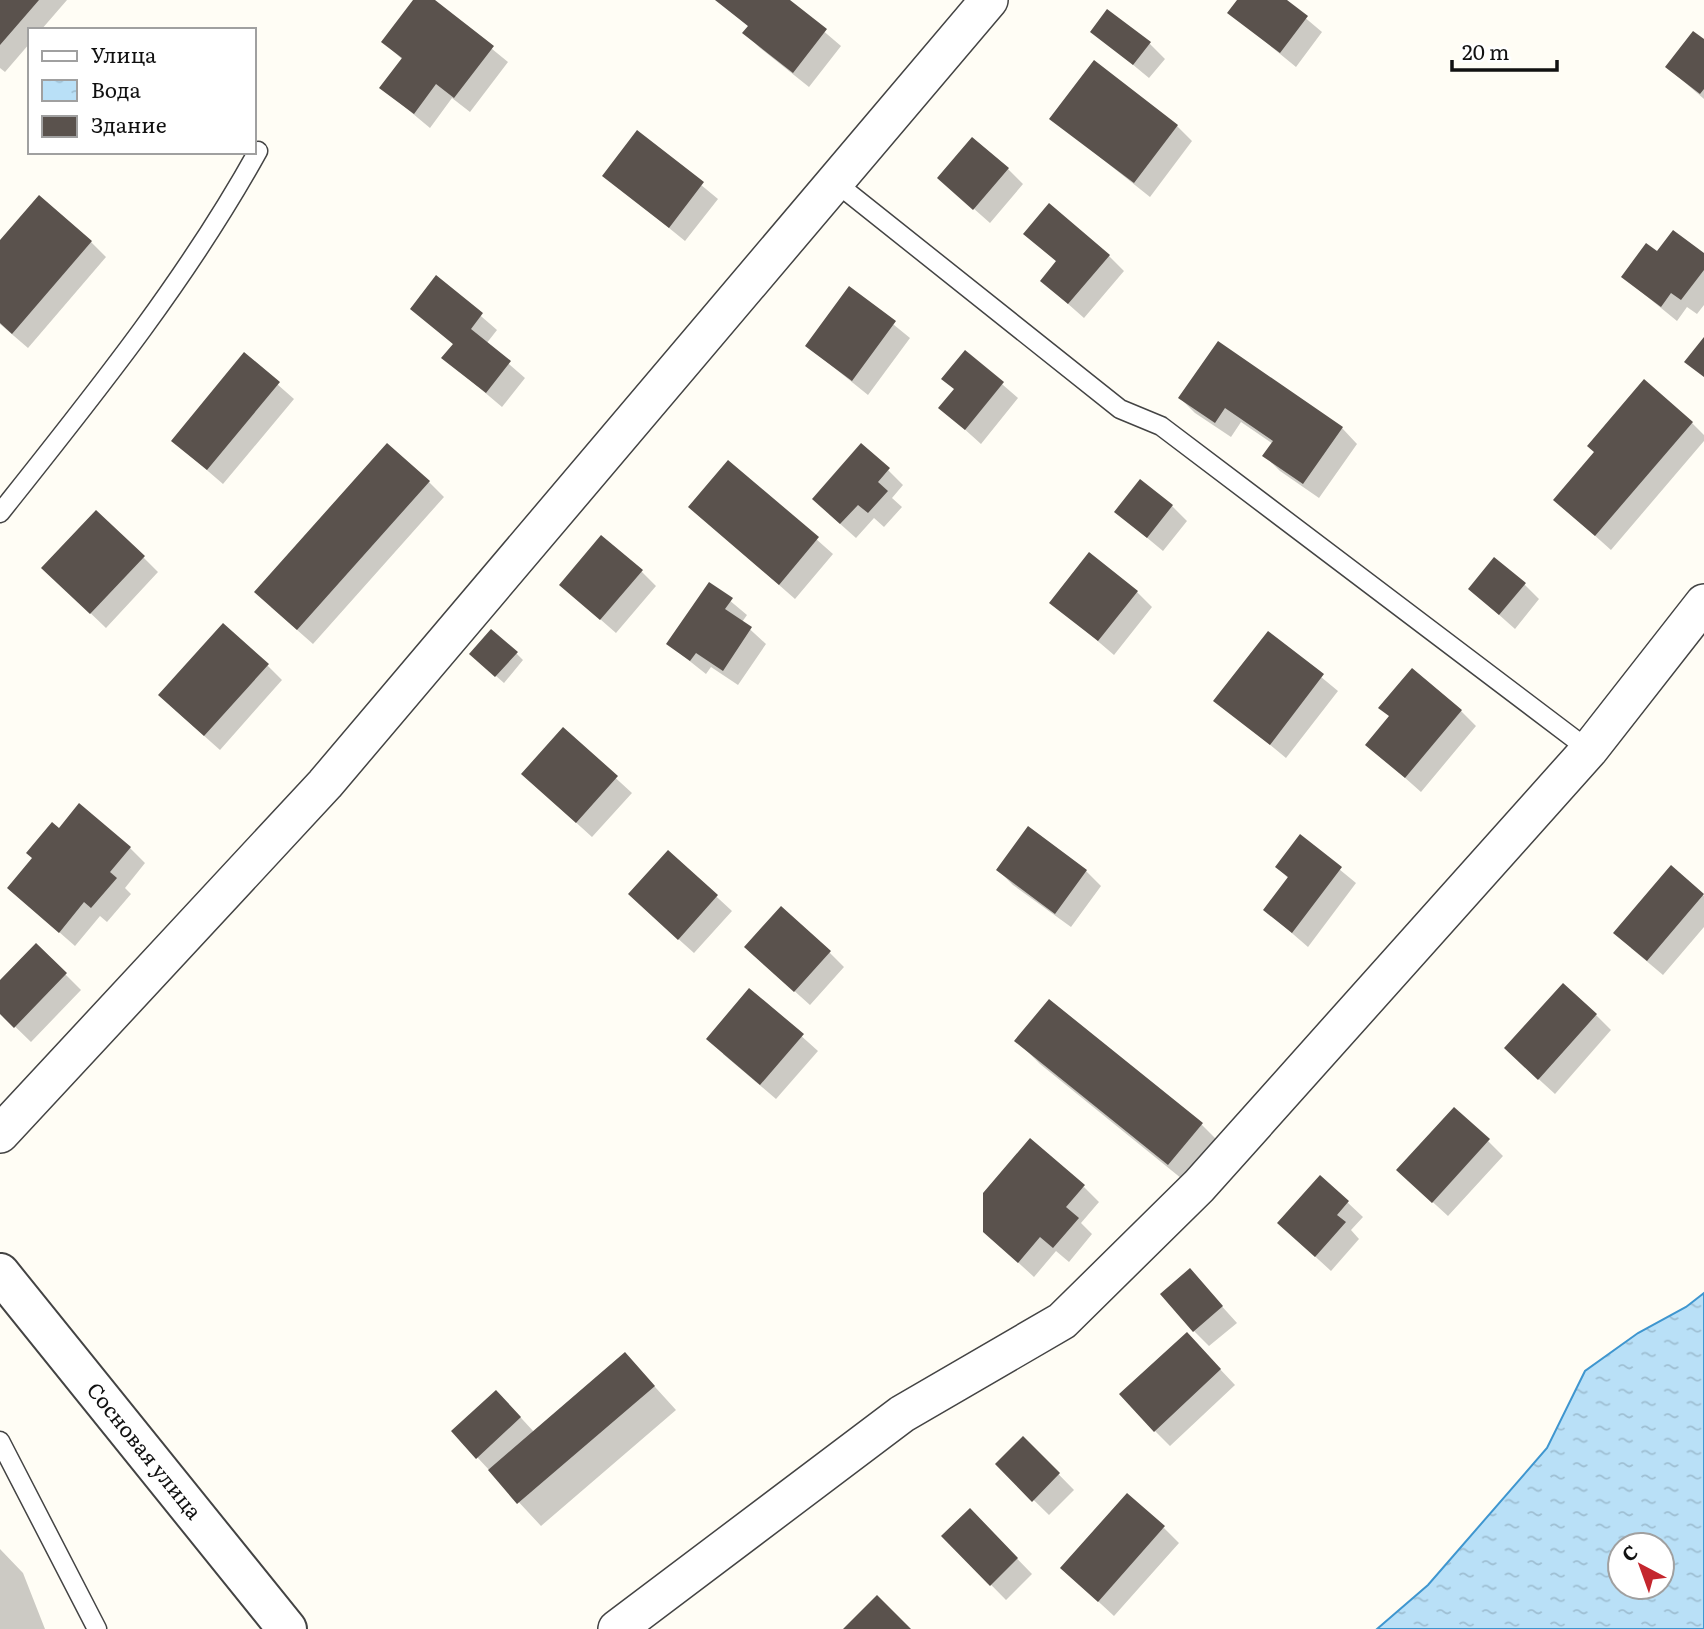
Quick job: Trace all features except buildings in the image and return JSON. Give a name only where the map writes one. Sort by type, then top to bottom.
[{"type":"street","points":[[0,1134],[325,784],[989,0]]},
{"type":"street","points":[[617,1629],[902,1414],[1062,1321],[1199,1186],[1589,750],[1704,603]]},
{"type":"street","name":"Сосновая улица","points":[[0,1273],[286,1629]]},
{"type":"lane","points":[[0,513],[124,357],[222,217],[258,151]]},
{"type":"lane","points":[[835,182],[1120,409],[1161,426],[1589,750]]},
{"type":"lane","points":[[0,1441],[97,1629]]},
{"type":"water","points":[[1704,1293],[1704,1629],[1377,1629],[1428,1585],[1547,1448],[1585,1371],[1638,1333],[1686,1307]]}]
